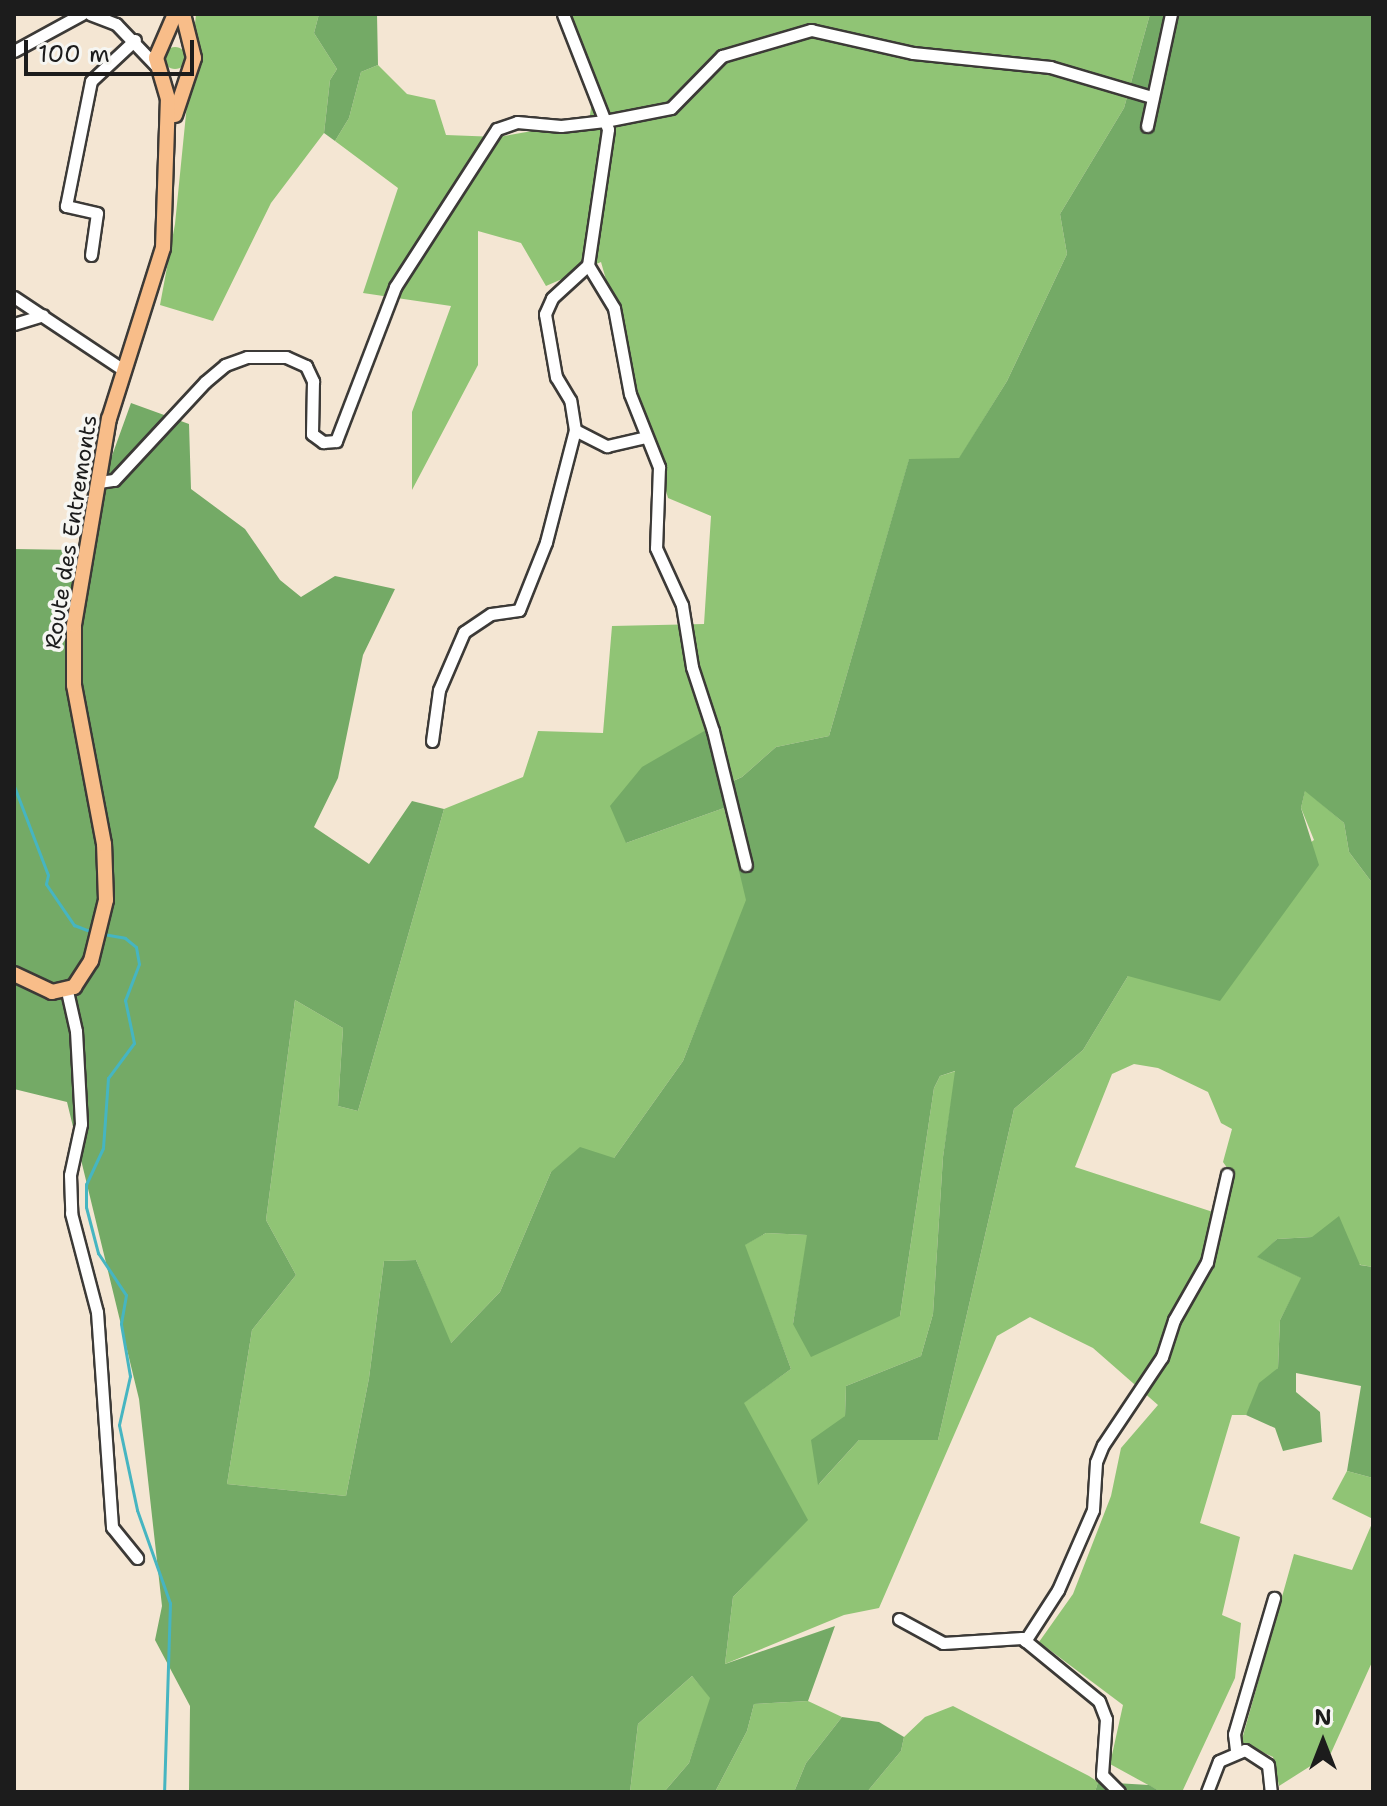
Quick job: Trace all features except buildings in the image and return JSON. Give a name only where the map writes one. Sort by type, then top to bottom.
[{"type":"main road","name":"Route des Entremonts","points":[[67,991],[83,977],[97,944],[107,869],[73,664],[99,482],[125,371],[163,248],[168,99],[156,58],[175,14]]},
{"type":"main road","name":"Route des Entremonts","points":[[165,160],[194,58],[183,14]]},
{"type":"main road","points":[[164,44],[189,45]]},
{"type":"main road","points":[[161,71],[177,78],[187,74]]},
{"type":"main road","points":[[14,974],[41,990],[67,991]]},
{"type":"street","points":[[14,51],[51,34],[69,16],[82,14]]},
{"type":"street","points":[[90,14],[116,24],[135,40],[161,71]]},
{"type":"street","points":[[432,741],[439,690],[464,632],[491,614],[519,610],[546,542],[575,430],[570,400],[556,377],[545,314],[552,298],[588,265],[607,143],[605,121],[563,14]]},
{"type":"street","points":[[1147,126],[1171,14]]},
{"type":"street","points":[[99,482],[114,480],[205,382],[225,365],[247,357],[286,357],[306,366],[313,381],[312,434],[323,442],[336,441],[395,287],[482,145],[497,129],[517,122],[561,126],[605,121],[679,104],[722,56],[811,30],[913,53],[1050,67],[1152,97]]},
{"type":"street","points":[[135,40],[164,44]]},
{"type":"street","points":[[91,255],[97,213],[66,206],[88,92],[91,81],[135,40]]},
{"type":"street","points":[[588,265],[614,308],[630,394],[659,467],[656,548],[682,605],[692,667],[746,865]]},
{"type":"street","points":[[14,297],[125,371]]},
{"type":"street","points":[[14,324],[43,315]]},
{"type":"street","points":[[575,430],[607,446],[646,437]]},
{"type":"street","points":[[67,991],[76,1031],[81,1124],[70,1175],[71,1213],[97,1312],[112,1527],[137,1558]]},
{"type":"street","points":[[1025,1641],[1058,1590],[1093,1510],[1096,1462],[1103,1445],[1162,1357],[1174,1320],[1207,1262],[1227,1188],[1227,1174]]},
{"type":"street","points":[[1236,1750],[1234,1734],[1274,1598]]},
{"type":"street","points":[[899,1619],[943,1643],[1017,1637],[1025,1641],[1099,1701],[1106,1719],[1102,1775],[1119,1792]]},
{"type":"street","points":[[1207,1792],[1213,1768],[1236,1750]]},
{"type":"street","points":[[1236,1750],[1265,1760],[1271,1792]]},
{"type":"green space","points":[[196,14],[319,14],[314,33],[337,69],[330,80],[324,133],[271,203],[213,321],[160,305],[175,224]]},
{"type":"green space","points":[[319,14],[377,14],[378,65],[361,72],[349,118],[335,141],[324,133],[330,80],[337,69],[314,33]]},
{"type":"green space","points":[[559,14],[1150,14],[1124,108],[1060,214],[1067,254],[1007,381],[959,459],[909,460],[829,736],[776,747],[742,777],[721,786],[706,731],[626,843],[724,808],[747,900],[683,1061],[614,1158],[551,1172],[500,1292],[450,1344],[416,1260],[384,1261],[369,1378],[346,1496],[227,1484],[252,1330],[296,1275],[266,1220],[295,1000],[343,1028],[338,1106],[358,1111],[444,809],[523,777],[538,731],[603,733],[612,626],[704,624],[711,516],[668,498],[601,262],[546,286],[521,243],[478,231],[478,365],[412,490],[412,412],[451,306],[363,293],[398,188],[335,141],[349,118],[361,72],[378,65],[407,94],[435,100],[446,135],[498,137],[589,121],[592,102]]},
{"type":"green space","points":[[1150,14],[1373,14],[1373,884],[1349,852],[1344,823],[1305,791],[1301,808],[1319,865],[1220,1001],[1128,976],[1083,1050],[1014,1109],[938,1440],[859,1440],[818,1485],[811,1440],[845,1416],[846,1386],[921,1356],[933,1314],[943,1157],[955,1071],[940,1076],[934,1088],[900,1316],[811,1357],[793,1324],[807,1235],[766,1233],[745,1245],[791,1369],[744,1403],[808,1520],[733,1597],[725,1664],[835,1626],[808,1701],[754,1704],[747,1731],[715,1792],[664,1792],[689,1763],[710,1698],[692,1676],[638,1724],[630,1792],[189,1792],[190,1706],[155,1640],[162,1606],[139,1399],[67,1102],[14,1089],[14,549],[78,550],[131,403],[189,424],[191,489],[245,529],[280,580],[301,597],[335,576],[395,589],[363,655],[338,778],[314,827],[369,864],[412,801],[444,809],[358,1111],[338,1106],[343,1028],[295,1000],[266,1220],[296,1275],[252,1330],[227,1484],[346,1496],[369,1378],[384,1261],[416,1260],[451,1343],[500,1292],[551,1172],[580,1147],[614,1158],[683,1061],[746,900],[724,808],[626,843],[610,806],[642,767],[706,730],[722,786],[742,777],[776,747],[829,736],[909,459],[959,458],[1007,381],[1067,254],[1060,214],[1124,108]]},
{"type":"green space","points":[[175,47],[183,50],[186,58],[183,66],[175,69],[167,66],[164,58],[167,50]]},
{"type":"green space","points":[[1305,790],[1344,823],[1349,852],[1373,884],[1373,1267],[1361,1265],[1312,1237],[1277,1239],[1258,1257],[1302,1278],[1280,1320],[1278,1368],[1246,1415],[1232,1415],[1200,1523],[1240,1537],[1222,1615],[1241,1623],[1235,1678],[1182,1792],[1161,1792],[1110,1764],[1123,1705],[1039,1642],[1073,1594],[1111,1496],[1121,1448],[1158,1405],[1093,1348],[1030,1317],[997,1336],[879,1608],[844,1615],[725,1664],[733,1597],[807,1520],[743,1403],[791,1369],[744,1245],[766,1233],[808,1235],[793,1324],[900,1316],[934,1088],[940,1076],[956,1071],[943,1157],[933,1314],[921,1356],[846,1386],[845,1416],[819,1484],[859,1440],[938,1440],[1014,1109],[1083,1050],[1128,976],[1314,840],[1301,808]],"holes":[[[1134,1064],[1158,1068],[1208,1092],[1221,1123],[1232,1129],[1223,1162],[1230,1172],[1216,1213],[1075,1167],[1112,1074]]]},
{"type":"green space","points":[[1339,1216],[1360,1265],[1373,1267],[1373,1478],[1347,1471],[1361,1386],[1296,1373],[1296,1392],[1320,1412],[1322,1442],[1283,1451],[1275,1428],[1246,1415],[1259,1383],[1278,1368],[1280,1320],[1301,1278],[1257,1257],[1277,1239],[1312,1237]]},
{"type":"green space","points":[[1347,1471],[1373,1478],[1373,1519],[1332,1499]]},
{"type":"green space","points":[[1373,1521],[1373,1660],[1331,1753],[1279,1786],[1273,1757],[1241,1743],[1294,1554],[1352,1570]]},
{"type":"green space","points":[[692,1676],[711,1698],[689,1763],[664,1792],[630,1792],[638,1724]]},
{"type":"green space","points":[[808,1701],[842,1717],[806,1763],[794,1792],[715,1792],[747,1731],[754,1704]]},
{"type":"green space","points":[[953,1706],[1089,1776],[1098,1782],[1095,1792],[867,1792],[901,1751],[904,1737],[925,1717]]},
{"type":"green space","points":[[842,1717],[879,1722],[904,1737],[901,1751],[867,1792],[794,1792],[806,1763]]},
{"type":"green space","points":[[1098,1782],[1149,1785],[1161,1792],[1095,1792]]},
{"type":"waterway","points":[[14,786],[48,875],[46,884],[74,925],[92,932]]},
{"type":"waterway","points":[[103,934],[125,938],[136,947],[139,964],[125,1000],[134,1043],[108,1078],[103,1148],[86,1184],[86,1207],[98,1253],[126,1295],[121,1324],[130,1376],[119,1425],[137,1510],[170,1603],[164,1792]]}]
